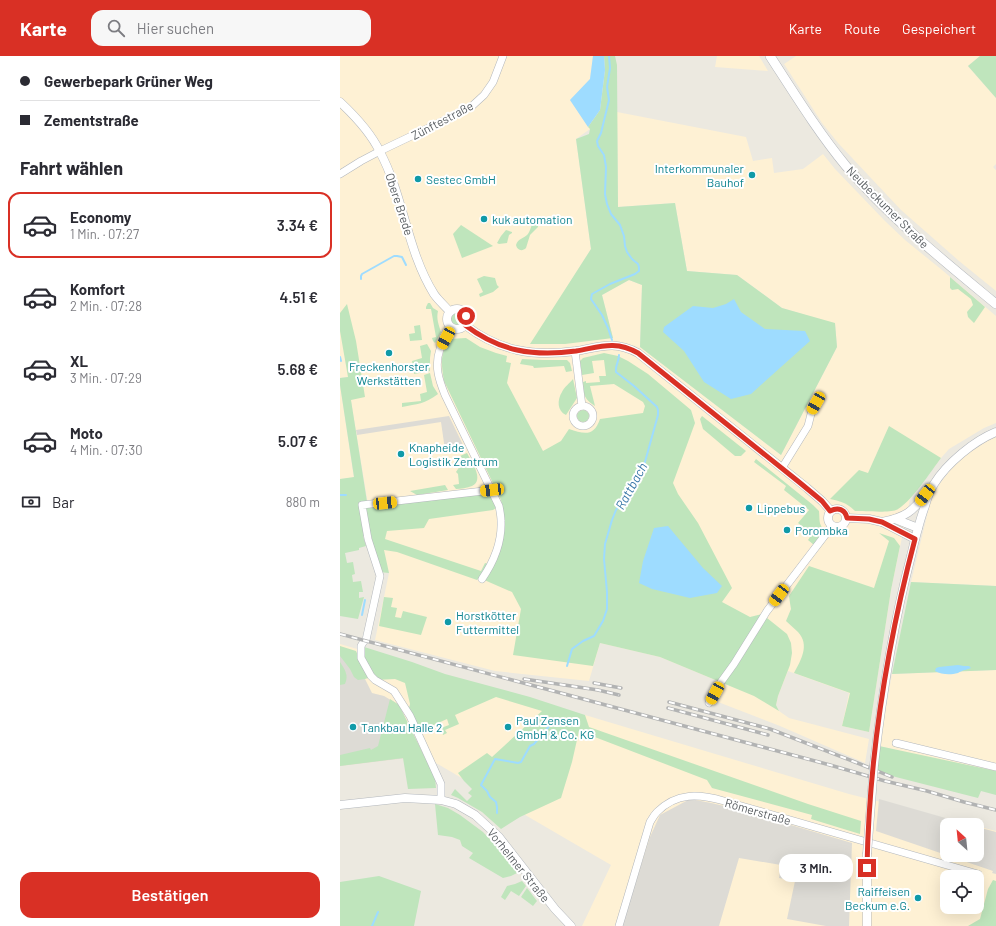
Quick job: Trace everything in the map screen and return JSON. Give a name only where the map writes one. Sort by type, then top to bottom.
[{"type":"main road","name":"Neubeckumer Straße","points":[[770,56],[822,134],[846,166],[880,203],[939,256],[996,304]]},
{"type":"street","name":"Zünftestraße","points":[[340,174],[380,151],[472,106],[484,95],[493,82],[503,56]]},
{"type":"street","name":"Obere Brede","points":[[340,102],[363,127],[380,151],[395,187],[421,268],[435,295],[450,312]]},
{"type":"street","points":[[456,309],[464,312],[467,319],[465,325],[457,329],[452,327],[447,320],[448,314],[456,309]]},
{"type":"street","points":[[465,325],[484,338],[500,346],[520,351],[554,353],[614,345],[631,349],[782,468],[822,501],[830,511]]},
{"type":"street","points":[[452,327],[440,349],[438,360],[439,379],[445,395],[499,506],[501,527],[498,546],[491,565],[482,579]]},
{"type":"street","points":[[575,351],[582,406]]},
{"type":"street","points":[[782,468],[808,426],[812,410],[820,396]]},
{"type":"street","points":[[882,522],[902,516],[917,506],[956,457],[980,440],[996,432]]},
{"type":"street","points":[[867,926],[867,854],[879,722],[900,600],[918,528],[934,484]]},
{"type":"street","points":[[441,800],[441,784],[410,716],[394,691],[371,676],[361,658],[361,646],[366,640],[380,576],[368,539],[362,506],[492,490]]},
{"type":"street","points":[[834,509],[843,510],[846,514],[846,522],[840,527],[832,526],[828,519],[830,511],[834,509]]},
{"type":"street","points":[[847,518],[869,519],[882,522],[915,539]]},
{"type":"street","points":[[895,519],[918,528]]},
{"type":"street","points":[[709,704],[721,682],[767,611],[832,526]]},
{"type":"street","points":[[896,743],[996,767]]},
{"type":"street","name":"Römerstraße","points":[[618,926],[650,822],[657,812],[671,801],[688,796],[706,796],[718,799],[964,870]]},
{"type":"street","name":"Vorhelmer Straße","points":[[340,805],[405,798],[441,800],[456,804],[474,815],[499,837],[555,909],[571,926]]},
{"type":"shaded area","points":[[340,56],[593,56],[590,79],[570,100],[590,129],[576,139],[591,249],[561,297],[613,338],[602,295],[629,280],[642,285],[640,347],[781,455],[837,347],[835,324],[782,308],[737,275],[687,271],[675,203],[618,207],[617,112],[746,137],[753,161],[772,158],[774,173],[803,169],[823,154],[835,169],[905,240],[996,316],[996,423],[984,428],[949,449],[910,499],[891,590],[869,732],[842,726],[849,693],[788,671],[778,696],[776,705],[779,711],[789,718],[869,739],[865,763],[780,726],[718,702],[725,684],[660,657],[600,643],[589,681],[495,671],[375,640],[389,573],[373,535],[347,377],[340,378]]},
{"type":"shaded area","points":[[717,56],[759,56],[768,71],[715,67]]},
{"type":"shaded area","points":[[796,56],[980,56],[968,66],[996,98],[996,164],[993,167],[996,170],[996,291],[901,210],[838,143],[822,123],[784,64]]},
{"type":"shaded area","points":[[340,385],[354,478],[340,479]]},
{"type":"shaded area","points":[[449,416],[464,447],[445,450],[441,422],[357,435],[356,430]]},
{"type":"shaded area","points":[[996,435],[996,586],[911,582],[931,499],[941,482],[958,460]]},
{"type":"shaded area","points":[[340,644],[849,794],[944,818],[940,818],[940,862],[984,862],[984,828],[996,831],[996,926],[582,926],[611,865],[424,756],[340,766]]},
{"type":"shaded area","points":[[340,646],[365,679],[372,693],[384,696],[399,705],[424,756],[340,766]]},
{"type":"shaded area","points":[[996,670],[996,773],[879,746],[892,674]]},
{"type":"shaded area","points":[[690,799],[733,808],[852,843],[849,926],[826,926],[787,919],[795,881],[779,878],[781,865],[739,858],[719,926],[622,926],[650,837],[660,815]]},
{"type":"shaded area","points":[[879,799],[946,818],[940,818],[940,853],[876,831]]},
{"type":"shaded area","points":[[984,829],[996,832],[996,874],[992,873],[993,871],[967,862],[984,862]]},
{"type":"green space","points":[[604,56],[615,56],[617,65],[618,207],[675,203],[687,271],[737,275],[782,308],[835,323],[837,347],[781,455],[640,347],[642,285],[629,280],[602,295],[613,338],[565,344],[530,344],[591,249],[576,139],[589,134],[590,129],[588,127],[600,110],[605,70]]},
{"type":"green space","points":[[980,56],[996,56],[996,98],[968,66]]},
{"type":"green space","points":[[535,223],[538,227],[530,235],[526,248],[523,250],[519,249],[516,245],[517,243],[528,234],[532,224]]},
{"type":"green space","points":[[461,225],[493,246],[462,258],[453,234]]},
{"type":"green space","points":[[506,230],[512,232],[509,235],[507,243],[497,243],[501,236]]},
{"type":"green space","points":[[484,276],[495,278],[499,287],[493,292],[480,297],[479,294],[483,292],[477,279]]},
{"type":"green space","points":[[950,277],[985,307],[974,323],[968,317],[967,312],[973,305],[971,299],[958,289],[952,290],[950,288]]},
{"type":"green space","points":[[428,303],[430,303],[433,308],[438,311],[437,314],[441,332],[435,343],[432,338],[436,337],[431,309],[426,309]]},
{"type":"green space","points":[[347,304],[356,341],[365,397],[351,400],[368,508],[492,490],[499,506],[493,510],[429,519],[424,528],[387,531],[385,539],[481,571],[485,563],[491,565],[500,548],[505,523],[501,500],[444,381],[442,359],[449,339],[466,338],[480,347],[507,356],[506,362],[511,363],[507,383],[543,451],[561,441],[569,429],[588,433],[595,429],[600,419],[643,413],[645,406],[643,402],[614,384],[590,386],[595,406],[588,401],[584,393],[583,382],[600,382],[599,376],[606,376],[604,360],[592,361],[594,373],[582,375],[580,361],[583,358],[604,353],[618,356],[648,374],[691,410],[695,423],[673,483],[678,494],[698,523],[732,588],[722,602],[750,617],[762,614],[787,634],[791,643],[792,653],[790,665],[778,696],[776,705],[779,711],[754,696],[660,657],[600,643],[593,666],[513,655],[521,609],[512,592],[482,579],[489,567],[477,580],[397,552],[384,550],[389,573],[379,572],[371,535],[363,536],[366,546],[359,548],[359,550],[345,553],[347,563],[353,562],[355,574],[352,575],[353,582],[361,581],[363,592],[359,592],[359,598],[364,597],[358,619],[340,616],[340,479],[354,477],[340,385],[340,378],[348,377],[340,331],[340,313]]},
{"type":"green space","points":[[457,313],[461,315],[463,319],[461,323],[457,325],[453,323],[451,319],[453,315]]},
{"type":"green space","points":[[420,325],[422,340],[410,341],[409,334],[415,333],[414,326]]},
{"type":"green space","points":[[427,344],[431,351],[430,371],[414,374],[412,361],[422,358],[420,346]]},
{"type":"green space","points":[[522,359],[567,360],[570,363],[572,371],[566,372],[564,366],[534,368],[533,366],[520,364]]},
{"type":"green space","points":[[430,373],[433,386],[438,394],[425,402],[402,407],[402,403],[421,401],[420,394],[427,392],[424,375]]},
{"type":"green space","points":[[573,379],[577,398],[566,415],[559,408],[559,398],[564,388]]},
{"type":"green space","points":[[581,410],[585,410],[589,416],[585,422],[581,422],[577,418],[577,414]]},
{"type":"green space","points":[[702,416],[746,451],[741,456],[735,456],[703,429],[700,419]]},
{"type":"green space","points":[[889,426],[941,458],[920,487],[901,507],[893,511],[855,511],[843,503],[830,499],[859,470],[868,473]]},
{"type":"green space","points":[[467,453],[476,470],[476,483],[472,486],[456,489],[453,485],[459,484],[458,474],[456,472],[464,460],[460,456]]},
{"type":"green space","points":[[756,459],[819,511],[820,524],[825,532],[814,545],[808,540],[812,534],[798,523],[809,510],[784,490],[786,486],[754,462]]},
{"type":"green space","points":[[445,485],[448,490],[417,495],[410,491]]},
{"type":"green space","points":[[879,533],[894,538],[900,546],[891,590],[869,732],[842,726],[850,693],[794,673],[804,647],[802,637],[786,621],[791,609],[789,596],[809,566],[874,588],[889,541]]},
{"type":"green space","points":[[911,582],[996,586],[996,670],[892,674]]},
{"type":"green space","points":[[384,597],[393,598],[391,607],[397,608],[395,617],[401,618],[403,611],[427,617],[421,635],[379,626]]},
{"type":"green space","points":[[340,646],[356,651],[368,678],[358,680],[354,677],[340,656]]},
{"type":"green space","points":[[361,646],[445,674],[530,697],[585,715],[589,727],[808,804],[861,821],[860,834],[811,819],[812,815],[712,788],[707,780],[579,731],[572,762],[561,798],[520,817],[501,829],[482,812],[451,795],[455,789],[467,801],[472,796],[468,793],[472,789],[458,773],[487,753],[492,757],[542,711],[496,697],[455,715],[459,724],[445,730],[447,733],[443,735],[441,728],[449,725],[447,719],[418,732],[408,712],[410,704],[405,683],[395,679],[375,680],[361,658]]},
{"type":"green space","points":[[340,662],[345,670],[347,678],[345,684],[340,685]]},
{"type":"green space","points":[[390,699],[399,705],[435,778],[436,788],[408,789],[403,758],[340,766],[340,755],[370,748],[371,750],[378,746]]},
{"type":"green space","points":[[879,746],[996,771],[996,795],[981,791],[978,798],[888,775],[876,769]]},
{"type":"green space","points":[[435,804],[448,808],[460,815],[483,832],[501,851],[517,873],[503,878],[469,858],[473,853],[462,846],[460,840],[438,835]]},
{"type":"green space","points":[[379,876],[421,891],[414,926],[340,926],[340,882]]},
{"type":"green space","points":[[993,880],[996,881],[996,926],[968,926],[980,919],[981,914],[984,914],[984,904],[988,889]]},
{"type":"green space","points":[[522,881],[526,886],[519,896],[511,891],[505,900],[501,897],[507,886]]},
{"type":"green space","points":[[527,888],[537,901],[533,906],[521,897]]},
{"type":"water","points":[[593,56],[604,56],[605,70],[600,110],[588,127],[570,100],[590,79]]},
{"type":"water","points":[[734,299],[741,312],[765,329],[805,331],[810,341],[751,394],[731,399],[704,382],[684,351],[663,332],[664,327],[693,306],[713,308],[726,304]]},
{"type":"water","points":[[668,526],[703,568],[722,586],[717,593],[690,598],[652,589],[639,583],[643,561],[654,528]]},
{"type":"water","points":[[958,665],[969,666],[971,668],[952,674],[944,674],[935,671],[936,668],[939,667]]},
{"type":"waterway","name":"Rattbach","points":[[609,56],[610,68],[607,87],[609,100],[601,133],[597,141],[598,146],[604,155],[606,167],[605,194],[607,204],[611,214],[620,225],[627,252],[639,267],[639,271],[635,274],[610,284],[592,294],[591,299],[602,315],[612,340]]},
{"type":"waterway","points":[[361,279],[362,274],[394,256],[402,257],[406,265]]},
{"type":"waterway","name":"Rattbach","points":[[567,666],[572,649],[583,641],[594,636],[603,621],[607,609],[604,559],[605,544],[616,510],[634,485],[643,469],[658,415],[657,407],[616,372],[619,355]]},
{"type":"waterway","points":[[340,357],[341,361]]},
{"type":"waterway","points":[[340,495],[346,495]]},
{"type":"waterway","points":[[362,615],[365,600]]},
{"type":"waterway","name":"Rattbach","points":[[497,813],[496,802],[481,785],[495,759],[518,763],[521,762],[530,746],[534,744],[551,724]]},
{"type":"waterway","points":[[372,926],[378,912]]},
{"type":"railway","points":[[340,634],[996,810]]},
{"type":"railway","points":[[524,679],[598,690],[619,695]]},
{"type":"railway","points":[[594,683],[621,688]]},
{"type":"railway","points":[[669,702],[770,729],[892,777]]},
{"type":"railway","points":[[668,708],[768,735]]},
{"type":"place","name":"Interkommunaler Bauhof","points":[[752,175]]},
{"type":"place","name":"Sestec GmbH","points":[[418,179]]},
{"type":"place","name":"kuk automation","points":[[484,219]]},
{"type":"place","name":"Freckenhorster Werkstätten","points":[[389,353]]},
{"type":"place","name":"Knapheide Logistik Zentrum","points":[[401,454]]},
{"type":"place","name":"Lippebus","points":[[749,508]]},
{"type":"place","name":"Porombka","points":[[787,530]]},
{"type":"place","name":"Horstkötter Futtermittel","points":[[448,622]]},
{"type":"place","name":"Tankbau Halle 2","points":[[353,727]]},
{"type":"place","name":"Paul Zensen GmbH & Co. KG","points":[[508,727]]},
{"type":"place","name":"Raiffeisen Beckum e.G.","points":[[918,898]]},
{"type":"route","points":[[466,316],[467,319],[465,325],[474,332],[500,346],[520,351],[554,353],[614,345],[631,349],[638,353],[799,482],[822,501],[830,511],[839,509],[843,510],[847,518],[869,519],[882,522],[915,539],[896,621],[879,722],[871,800],[867,868]]}]
